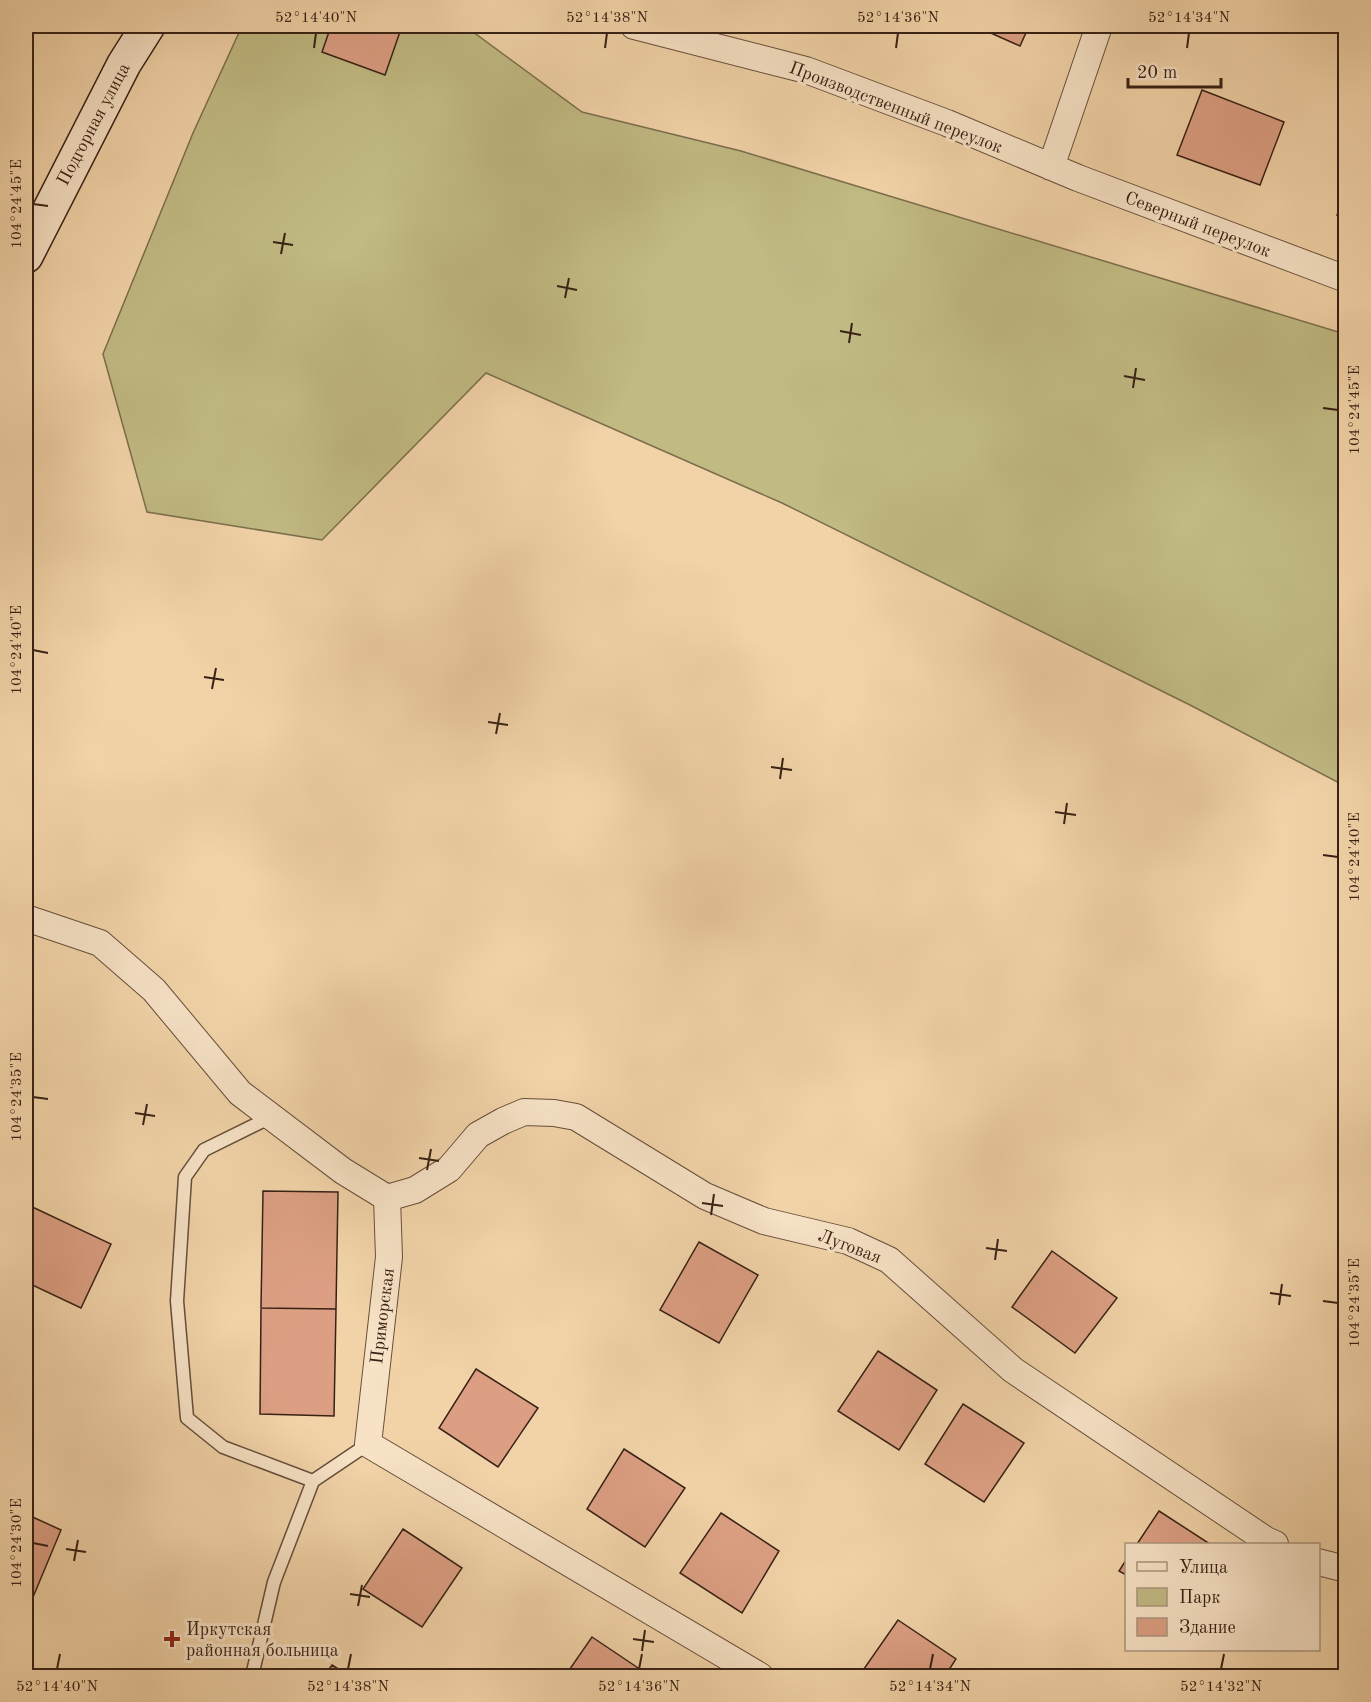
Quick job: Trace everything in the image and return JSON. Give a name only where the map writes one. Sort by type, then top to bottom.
[{"type":"street","name":"Подгорная улица","points":[[26,256],[124,64],[148,26]]},
{"type":"street","name":"Производственный переулок","points":[[634,26],[806,70],[947,123],[1051,167]]},
{"type":"street","points":[[1051,167],[1099,26]]},
{"type":"street","name":"Северный переулок","points":[[1051,167],[1346,279]]},
{"type":"street","points":[[26,918],[100,944],[154,990],[240,1093],[343,1171],[387,1198]]},
{"type":"street","name":"Луговая","points":[[387,1198],[415,1190],[449,1169],[478,1135],[503,1120],[524,1112],[554,1113],[576,1117],[705,1196],[764,1221],[848,1241],[889,1260],[1013,1370],[1272,1543]]},
{"type":"street","name":"Приморская","points":[[368,1444],[389,1257],[387,1198]]},
{"type":"street","points":[[368,1444],[760,1677]]},
{"type":"street","points":[[1320,1562],[1346,1569]]},
{"type":"lane","points":[[271,1117],[204,1150],[185,1177],[177,1301],[187,1418],[223,1446],[314,1481]]},
{"type":"lane","points":[[252,1677],[274,1582],[314,1481],[368,1444]]},
{"type":"green space","points":[[242,26],[465,26],[582,112],[741,151],[1345,334],[1345,786],[1190,705],[782,503],[486,373],[322,540],[147,512],[103,354],[193,133]]},
{"type":"building","points":[[331,26],[402,26],[385,75],[322,52]]},
{"type":"building","points":[[975,26],[1029,26],[1020,46]]},
{"type":"building","points":[[1202,90],[1284,122],[1260,185],[1177,155]]},
{"type":"building","points":[[1346,194],[1346,218],[1337,215]]},
{"type":"building","points":[[26,826],[30,830],[30,845],[26,851]]},
{"type":"building","points":[[263,1191],[338,1192],[336,1309],[261,1308]]},
{"type":"building","points":[[26,1204],[111,1244],[81,1308],[26,1282]]},
{"type":"building","points":[[699,1242],[758,1275],[719,1343],[660,1310]]},
{"type":"building","points":[[1052,1251],[1117,1298],[1075,1353],[1012,1307]]},
{"type":"building","points":[[261,1308],[336,1309],[334,1416],[260,1414]]},
{"type":"building","points":[[878,1351],[937,1390],[899,1450],[838,1411]]},
{"type":"building","points":[[476,1369],[538,1408],[498,1467],[439,1428]]},
{"type":"building","points":[[963,1404],[1024,1443],[984,1502],[925,1464]]},
{"type":"building","points":[[624,1449],[685,1488],[645,1547],[587,1509]]},
{"type":"building","points":[[1159,1511],[1208,1543],[1138,1543]]},
{"type":"building","points":[[721,1513],[779,1551],[742,1613],[680,1573]]},
{"type":"building","points":[[26,1514],[61,1530],[26,1614]]},
{"type":"building","points":[[403,1529],[462,1568],[422,1627],[363,1589]]},
{"type":"building","points":[[1125,1562],[1125,1574],[1119,1571]]},
{"type":"building","points":[[898,1620],[956,1659],[945,1676],[859,1676]]},
{"type":"building","points":[[592,1637],[650,1676],[565,1676]]},
{"type":"building","points":[[332,1665],[349,1676],[324,1676]]},
{"type":"place","name":"Иркутская районная больница","points":[[172,1639]]}]
